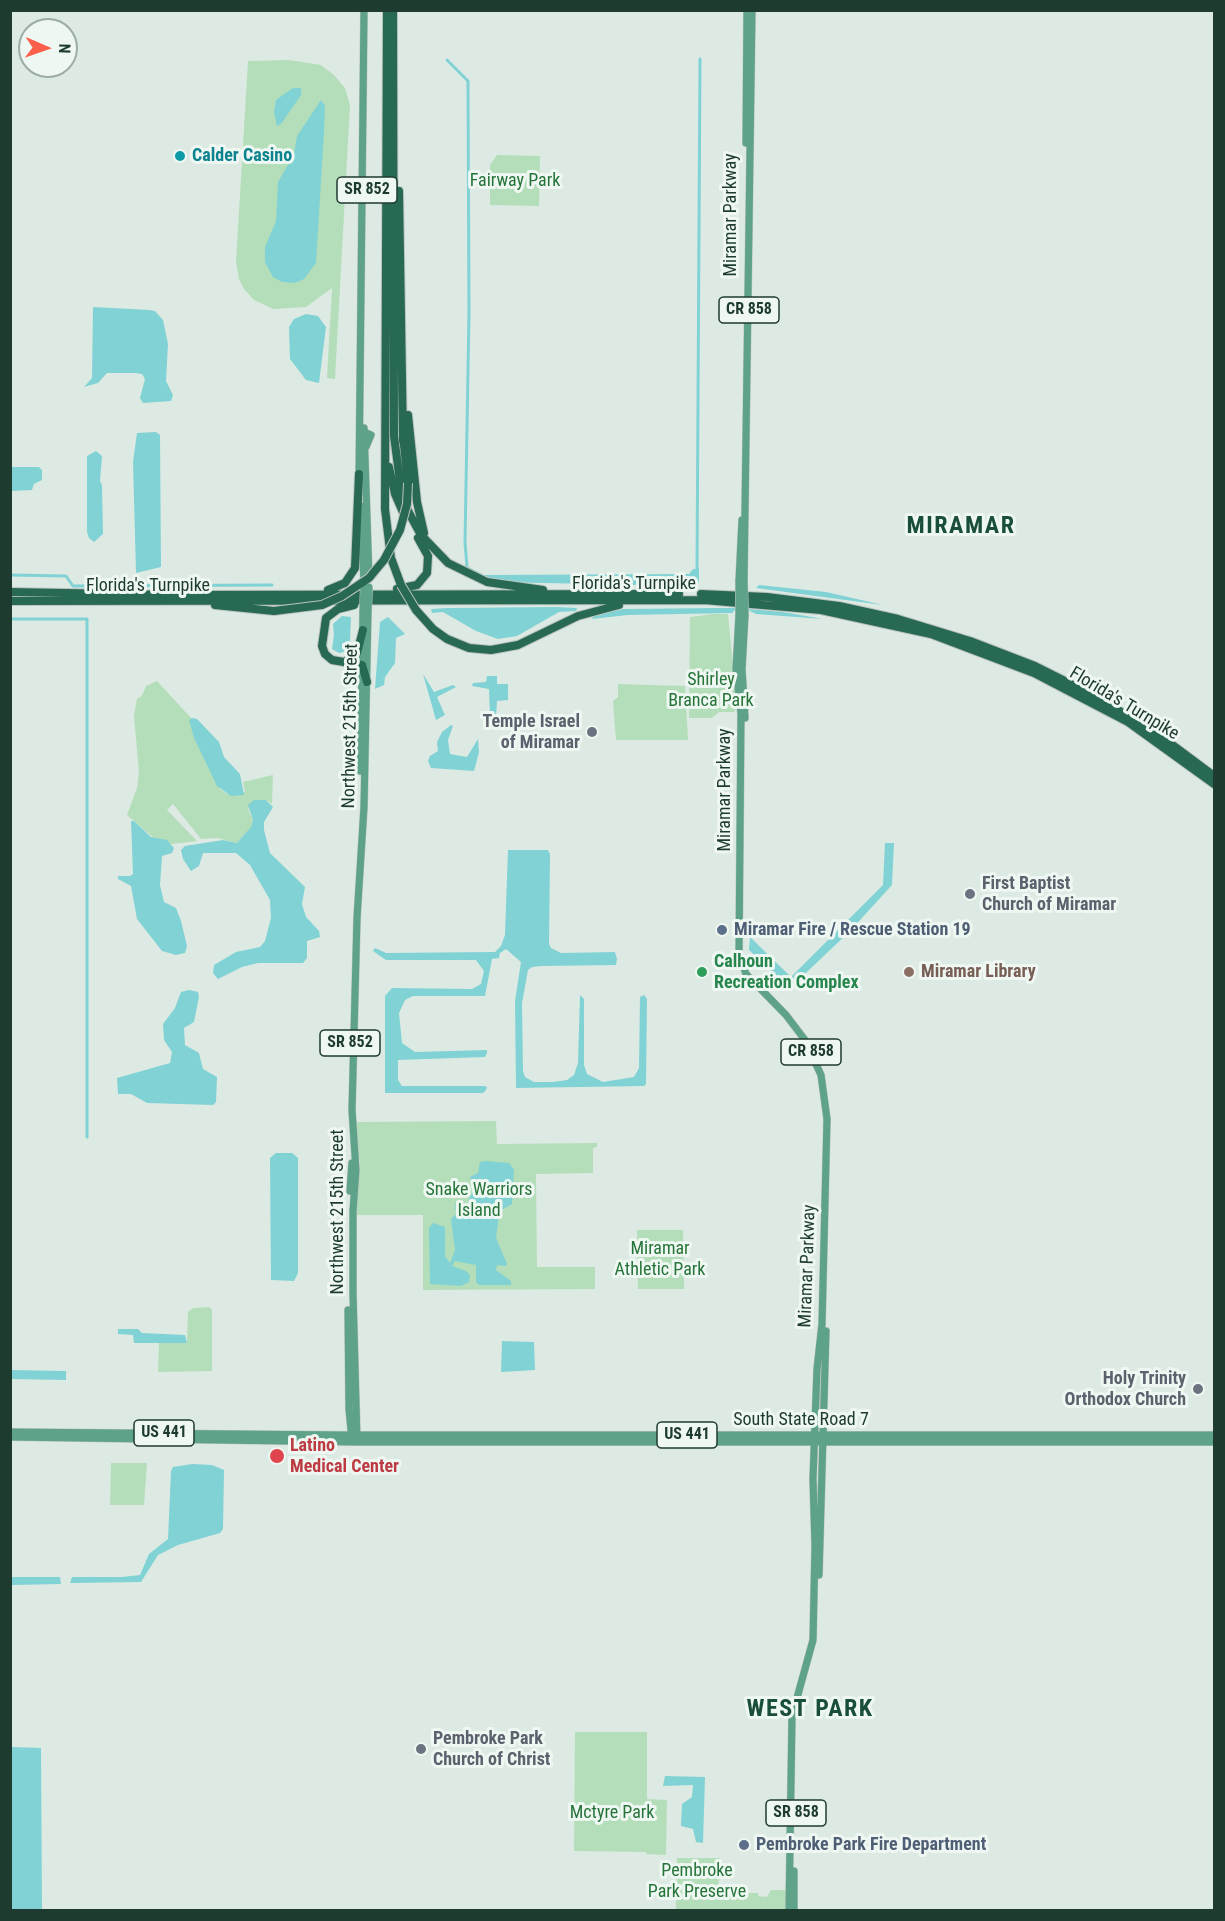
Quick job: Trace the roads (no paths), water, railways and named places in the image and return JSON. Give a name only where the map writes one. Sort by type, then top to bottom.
[{"type":"highway","points":[[387,10],[385,509],[391,558],[401,585],[416,610],[433,629],[447,639],[469,648],[490,650],[518,645],[594,610],[641,602]]},
{"type":"highway","points":[[393,10],[394,447],[404,499],[421,535],[441,557],[459,570],[475,578],[504,586],[586,594]]},
{"type":"highway","points":[[399,10],[399,209],[408,420],[421,522],[431,543],[459,570]]},
{"type":"highway","points":[[216,595],[250,591],[408,589],[420,583],[428,570],[427,553],[400,507],[390,473],[385,284]]},
{"type":"highway","points":[[402,288],[403,441]]},
{"type":"highway","points":[[200,602],[224,608],[274,611],[294,611],[322,605],[342,596],[369,578],[388,555],[400,530],[407,504],[408,483],[395,352]]},
{"type":"highway","points":[[328,590],[345,583],[354,568],[359,474]]},
{"type":"highway","name":"Florida's Turnpike","points":[[10,592],[216,595],[722,594],[785,599],[856,609],[933,628],[998,651],[1070,683],[1159,735],[1215,776]]},
{"type":"highway","points":[[367,682],[362,665],[332,660],[324,653],[321,644],[324,622],[336,610],[369,601]]},
{"type":"highway","name":"Florida's Turnpike","points":[[10,603],[726,601],[803,607],[882,621],[946,639],[1012,663],[1086,698],[1153,738],[1215,784]]},
{"type":"highway","points":[[342,663],[357,652],[363,630]]},
{"type":"main road","name":"Northwest 215th Street","points":[[351,1376],[353,1211],[356,1170],[352,1110],[367,682],[364,453],[366,10]]},
{"type":"main road","name":"Miramar Parkway","points":[[747,10],[742,581],[742,669],[745,713],[744,960],[750,972],[801,1027],[825,1074],[831,1119],[829,1213],[818,1438]]},
{"type":"main road","name":"Miramar Parkway","points":[[742,581],[752,10]]},
{"type":"main road","name":"Northwest 215th Street","points":[[366,78],[361,248],[359,474],[366,587]]},
{"type":"main road","points":[[361,248],[366,257]]},
{"type":"main road","name":"Northwest 215th Street","points":[[354,1439],[351,1376],[352,945],[359,837],[363,630],[366,611]]},
{"type":"main road","name":"Miramar Parkway","points":[[742,615],[736,669],[741,714],[739,954],[746,974],[786,1016],[805,1040],[820,1075],[827,1113],[822,1322],[817,1370],[818,1438]]},
{"type":"main road","points":[[825,1197],[829,1213]]},
{"type":"main road","name":"US 441","points":[[10,1432],[456,1442],[466,1439]]},
{"type":"main road","name":"South State Road 7","points":[[622,1438],[633,1435],[720,1438],[956,1438],[1090,1442],[1110,1436],[1215,1435]]},
{"type":"main road","name":"South State Road 7","points":[[466,1439],[477,1436],[711,1441],[730,1435],[947,1441],[964,1435],[1100,1438],[1137,1442],[1215,1442]]},
{"type":"main road","points":[[1137,1442],[1149,1435]]},
{"type":"main road","name":"US 441","points":[[10,1437],[613,1441],[622,1438]]},
{"type":"main road","name":"SR 858","points":[[790,1909],[792,1716],[796,1694],[812,1650],[814,1512],[818,1438]]},
{"type":"main road","name":"SR 858","points":[[790,1909],[794,1898],[796,1714],[815,1655],[820,1548],[818,1438]]},
{"type":"main road","points":[[814,1512],[818,1517],[820,1548]]},
{"type":"main road","points":[[813,1624],[815,1655]]},
{"type":"main road","points":[[807,1667],[808,1677]]},
{"type":"water","points":[[293,88],[301,88],[301,95],[281,124],[277,126],[274,112],[276,100]]},
{"type":"water","points":[[321,100],[325,106],[316,263],[304,279],[295,283],[282,282],[273,277],[265,262],[265,247],[276,221],[278,182],[294,154],[297,136]]},
{"type":"water","points":[[93,307],[155,311],[163,320],[168,344],[166,381],[173,395],[171,401],[143,403],[140,398],[145,379],[142,374],[107,373],[98,383],[84,387],[92,378]]},
{"type":"water","points":[[306,314],[318,316],[326,327],[319,383],[306,380],[290,359],[289,327],[294,319]]},
{"type":"water","points":[[156,432],[160,435],[161,567],[136,573],[133,462],[137,433]]},
{"type":"water","points":[[96,451],[102,456],[100,481],[103,534],[94,542],[89,538],[87,532],[87,456]]},
{"type":"water","points":[[11,467],[39,467],[42,470],[42,480],[34,484],[32,490],[11,491]]},
{"type":"water","points":[[465,565],[484,575],[689,574],[693,569],[699,569],[699,579],[698,585],[690,586],[496,582],[466,571]]},
{"type":"water","points":[[759,585],[826,592],[883,605],[756,588]]},
{"type":"water","points":[[577,608],[576,611],[559,612],[517,636],[498,639],[476,631],[443,612],[432,613],[431,609]]},
{"type":"water","points":[[735,608],[783,612],[823,619],[756,614],[748,610],[736,609],[732,613],[628,615],[592,619],[594,615],[623,609]]},
{"type":"water","points":[[342,616],[351,617],[350,642],[347,651],[339,653],[332,649],[333,624]]},
{"type":"water","points":[[388,617],[405,634],[396,638],[395,663],[385,677],[384,685],[375,689],[380,622]]},
{"type":"water","points":[[423,674],[434,692],[453,685],[456,687],[437,697],[445,715],[436,720]]},
{"type":"water","points":[[487,676],[497,676],[497,684],[508,684],[508,700],[497,701],[496,717],[490,716],[489,689],[472,686],[473,683],[486,682]]},
{"type":"water","points":[[197,719],[219,742],[224,757],[240,774],[244,795],[231,796],[217,786],[194,738],[189,720]]},
{"type":"water","points":[[451,725],[453,726],[448,740],[450,754],[467,757],[478,739],[479,752],[474,771],[431,768],[428,761],[430,756],[438,751],[437,742],[442,732]]},
{"type":"water","points":[[254,800],[266,800],[273,807],[264,822],[270,853],[305,887],[302,904],[306,917],[319,931],[320,937],[307,941],[307,958],[303,963],[258,963],[242,967],[218,979],[213,973],[214,965],[236,952],[260,947],[265,941],[271,918],[270,900],[250,865],[236,853],[203,853],[199,866],[191,871],[183,859],[181,850],[185,846],[223,840],[237,843],[251,827],[253,820],[248,805]]},
{"type":"water","points":[[131,821],[134,821],[151,837],[167,840],[174,848],[172,853],[162,856],[160,885],[164,902],[176,908],[181,921],[187,946],[185,953],[176,955],[162,951],[137,919],[131,886],[118,879],[118,876],[133,874]]},
{"type":"water","points":[[885,843],[894,843],[892,885],[850,931],[790,988],[749,950],[750,937],[791,977],[883,885]]},
{"type":"water","points":[[508,850],[548,850],[550,854],[549,944],[551,948],[561,953],[615,952],[617,959],[616,965],[541,966],[528,970],[522,1003],[525,1077],[534,1082],[553,1082],[567,1080],[574,1075],[578,1063],[580,995],[584,999],[584,1065],[587,1074],[603,1082],[634,1077],[639,1068],[640,997],[644,995],[647,999],[646,1084],[644,1086],[516,1088],[515,1001],[521,962],[506,949],[500,953],[499,958],[492,959],[485,996],[413,996],[405,1000],[399,1013],[402,1043],[415,1052],[487,1050],[485,1057],[398,1060],[398,1080],[402,1086],[484,1086],[487,1087],[486,1090],[483,1093],[385,1093],[385,996],[392,988],[472,989],[481,984],[484,971],[476,960],[386,960],[373,951],[375,948],[386,953],[495,952],[501,946],[505,935]]},
{"type":"water","points":[[189,990],[198,992],[199,997],[194,1022],[184,1028],[185,1045],[199,1053],[203,1069],[217,1077],[216,1102],[213,1105],[147,1103],[131,1094],[118,1094],[117,1078],[170,1063],[172,1052],[164,1040],[163,1024],[175,1008],[181,992]]},
{"type":"water","points":[[276,1153],[292,1153],[298,1158],[298,1273],[294,1281],[271,1280],[270,1158]]},
{"type":"water","points":[[480,1162],[509,1163],[514,1170],[512,1204],[498,1212],[481,1210],[468,1201],[474,1189],[470,1177],[478,1173]]},
{"type":"water","points":[[459,1201],[465,1203],[463,1210],[466,1213],[473,1211],[483,1215],[499,1215],[496,1238],[507,1264],[506,1266],[497,1265],[496,1270],[511,1281],[511,1285],[479,1285],[476,1282],[476,1265],[455,1261],[452,1266],[466,1271],[470,1275],[469,1282],[461,1286],[430,1284],[429,1228],[433,1223],[445,1227],[445,1256],[450,1263],[455,1250],[451,1219],[456,1214],[455,1203]]},
{"type":"water","points":[[118,1329],[138,1329],[142,1333],[185,1335],[187,1343],[134,1343],[133,1335],[118,1334]]},
{"type":"water","points":[[502,1341],[534,1342],[535,1370],[501,1372]]},
{"type":"water","points":[[11,1370],[66,1371],[66,1380],[11,1379]]},
{"type":"water","points":[[192,1464],[212,1465],[224,1470],[223,1529],[220,1533],[178,1545],[158,1555],[141,1582],[70,1583],[72,1577],[140,1575],[149,1554],[168,1539],[171,1471],[173,1467]]},
{"type":"water","points":[[11,1577],[60,1577],[61,1584],[11,1585]]},
{"type":"water","points":[[11,1747],[41,1748],[42,1910],[11,1910]]},
{"type":"water","points":[[665,1776],[705,1777],[703,1843],[696,1842],[693,1829],[681,1826],[682,1804],[692,1797],[693,1785],[663,1786]]},
{"type":"waterway","points":[[697,570],[700,59]]},
{"type":"waterway","points":[[447,60],[468,81],[469,313],[465,543],[467,566]]},
{"type":"waterway","points":[[10,575],[66,576],[73,586],[272,585]]},
{"type":"waterway","points":[[10,619],[87,619],[87,1137]]},
{"type":"place","name":"Calder Casino","points":[[180,156]]},
{"type":"place","name":"Temple Israel of Miramar","points":[[592,732]]},
{"type":"place","name":"First Baptist Church of Miramar","points":[[970,894]]},
{"type":"place","name":"Miramar Fire / Rescue Station 19","points":[[722,930]]},
{"type":"place","name":"Calhoun Recreation Complex","points":[[702,972]]},
{"type":"place","name":"Miramar Library","points":[[909,972]]},
{"type":"place","name":"Holy Trinity Orthodox Church","points":[[1198,1389]]},
{"type":"place","name":"Latino Medical Center","points":[[277,1456]]},
{"type":"place","name":"Pembroke Park Church of Christ","points":[[421,1749]]},
{"type":"place","name":"Pembroke Park Fire Department","points":[[744,1845]]},
{"type":"district","name":"MIRAMAR","points":[[961,527]]},
{"type":"district","name":"WEST PARK","points":[[810,1710]]},
{"type":"park label","name":"Fairway Park","points":[[515,181]]},
{"type":"park label","name":"Shirley Branca Park","points":[[711,690]]},
{"type":"park label","name":"Snake Warriors Island","points":[[479,1200]]},
{"type":"park label","name":"Miramar Athletic Park","points":[[660,1259]]},
{"type":"park label","name":"Mctyre Park","points":[[612,1813]]},
{"type":"park label","name":"Pembroke Park Preserve","points":[[697,1881]]}]
